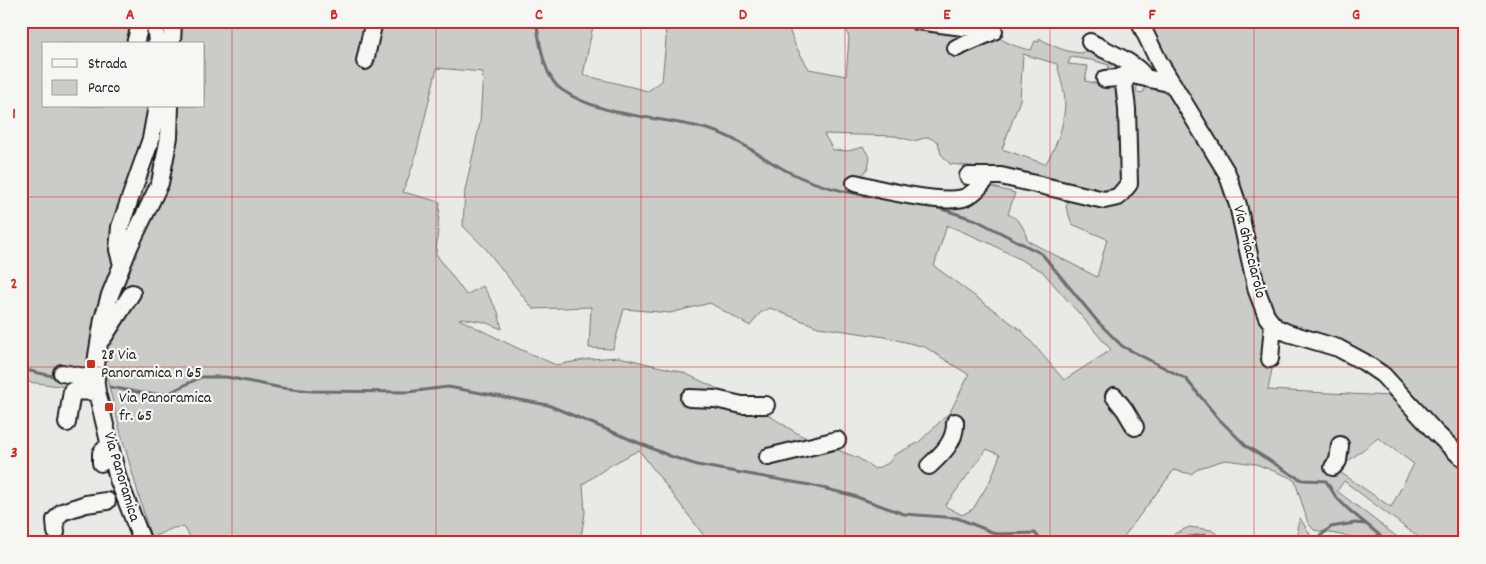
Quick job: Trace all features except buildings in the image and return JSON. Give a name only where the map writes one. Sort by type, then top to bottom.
[{"type":"street","points":[[136,42],[141,21]]},
{"type":"street","points":[[155,21],[157,42]]},
{"type":"street","points":[[172,42],[173,21]]},
{"type":"street","points":[[365,61],[374,21]]},
{"type":"street","points":[[917,21],[993,26]]},
{"type":"street","name":"Via Ghiacciarolo","points":[[1140,21],[1160,62],[1226,173],[1238,205],[1257,291],[1267,317],[1273,324]]},
{"type":"street","points":[[956,48],[993,26]]},
{"type":"street","points":[[1090,42],[1141,70],[1146,78]]},
{"type":"street","points":[[1105,78],[1118,78],[1128,74],[1173,84]]},
{"type":"street","points":[[968,176],[1001,176],[1104,200],[1118,197],[1129,184],[1127,109],[1124,84],[1128,74]]},
{"type":"street","name":"Via Panoramica","points":[[122,265],[118,250],[120,226],[151,139],[156,108]]},
{"type":"street","name":"Via Panoramica","points":[[143,543],[118,479],[96,386],[103,319],[122,265],[160,183],[169,137],[170,108]]},
{"type":"street","points":[[855,184],[944,200],[964,198],[978,188],[989,176]]},
{"type":"street","points":[[99,344],[132,293]]},
{"type":"street","points":[[1270,359],[1273,324]]},
{"type":"street","points":[[1273,324],[1275,327],[1288,333],[1338,348],[1364,362],[1382,375],[1435,432],[1465,459]]},
{"type":"street","points":[[62,373],[96,386]]},
{"type":"street","points":[[67,423],[72,391],[96,386]]},
{"type":"street","points":[[1114,396],[1135,426]]},
{"type":"street","points":[[689,398],[715,399],[742,405],[766,406]]},
{"type":"street","points":[[929,466],[947,449],[956,430],[955,422]]},
{"type":"street","points":[[768,457],[836,440]]},
{"type":"street","points":[[102,463],[101,453],[110,444]]},
{"type":"street","points":[[1333,467],[1338,460],[1340,445]]},
{"type":"street","points":[[56,532],[55,520],[62,512],[86,504],[107,501]]},
{"type":"green space","points":[[21,21],[166,21],[166,42],[42,42],[42,108],[165,108],[165,132],[154,182],[115,262],[90,375],[67,387],[21,381]]},
{"type":"green space","points":[[181,21],[594,21],[583,75],[648,91],[662,81],[666,40],[665,21],[786,21],[795,45],[809,69],[846,76],[849,38],[845,25],[873,26],[873,21],[989,21],[990,27],[998,37],[1025,49],[1031,50],[1035,41],[1039,42],[1039,38],[1071,52],[1083,53],[1087,47],[1137,72],[1106,76],[1109,65],[1071,57],[1068,64],[1088,66],[1085,81],[1117,88],[1123,134],[1120,189],[1104,194],[978,167],[950,164],[941,154],[938,142],[928,137],[914,141],[895,136],[824,134],[833,150],[848,151],[863,147],[870,157],[868,168],[860,179],[916,199],[985,185],[1015,193],[1008,214],[1021,225],[1028,241],[1097,277],[1107,239],[1072,224],[1066,207],[1070,197],[1121,200],[1128,83],[1136,78],[1137,93],[1144,92],[1144,88],[1147,85],[1171,89],[1221,179],[1256,305],[1278,338],[1268,390],[1391,396],[1465,464],[1465,543],[1426,543],[1344,481],[1337,491],[1405,543],[1367,543],[1357,538],[1314,530],[1308,523],[1295,481],[1256,464],[1225,460],[1199,468],[1191,474],[1174,470],[1119,543],[698,543],[705,537],[639,450],[611,465],[583,484],[585,513],[580,543],[194,543],[184,527],[173,528],[151,538],[105,371],[103,347],[120,287],[166,186],[177,134],[178,108],[205,108],[205,42],[180,42]],"holes":[[[1023,54],[1057,64],[1064,92],[1065,110],[1061,130],[1050,157],[1045,164],[1002,149],[1020,100]],[[437,68],[483,72],[480,123],[465,190],[463,226],[486,249],[533,309],[591,307],[589,348],[613,349],[624,309],[670,313],[710,303],[750,326],[760,313],[770,308],[818,327],[885,337],[925,347],[969,375],[950,412],[918,443],[894,455],[889,463],[875,469],[858,458],[800,435],[754,406],[682,372],[619,357],[589,359],[556,365],[459,319],[484,322],[502,329],[498,312],[483,286],[466,295],[436,254],[440,202],[403,192],[414,162]],[[947,225],[989,243],[1042,271],[1111,350],[1064,380],[1022,331],[934,266]],[[1378,438],[1414,464],[1391,507],[1337,470]],[[987,449],[1000,455],[990,481],[973,509],[962,515],[945,506]]]},
{"type":"green space","points":[[1149,21],[1465,21],[1465,450],[1456,445],[1385,371],[1352,345],[1291,326],[1278,319],[1270,310],[1244,206],[1172,73]]},
{"type":"green space","points":[[1300,518],[1311,536],[1339,543],[1296,543],[1299,537],[1297,528]]},
{"type":"green space","points":[[1189,527],[1211,530],[1229,543],[1165,543],[1174,534]]},
{"type":"waterway","points":[[536,21],[543,59],[550,77],[562,90],[578,99],[614,111],[707,129],[729,137],[780,167],[814,183],[839,190],[889,199]]},
{"type":"waterway","points":[[932,206],[976,220],[1042,254],[1098,322],[1122,346],[1186,379],[1218,418],[1246,446],[1296,477],[1303,480],[1326,481],[1336,497],[1348,509],[1389,543]]},
{"type":"waterway","points":[[21,369],[57,377]]},
{"type":"waterway","points":[[110,387],[147,394],[167,394],[201,377],[226,377],[282,388],[312,391],[408,392],[448,387],[548,405],[670,456],[697,465],[810,485],[851,495],[904,514],[957,518],[997,534],[1035,533],[1043,543]]},
{"type":"waterway","points":[[1312,543],[1331,527],[1355,523],[1365,524]]},
{"type":"waterway","points":[[1176,543],[1182,538],[1206,535],[1215,543]]},
{"type":"place","name":"28 Via Panoramica n 65","points":[[91,364]]},
{"type":"place","name":"Via Panoramica fr. 65","points":[[109,407]]}]
